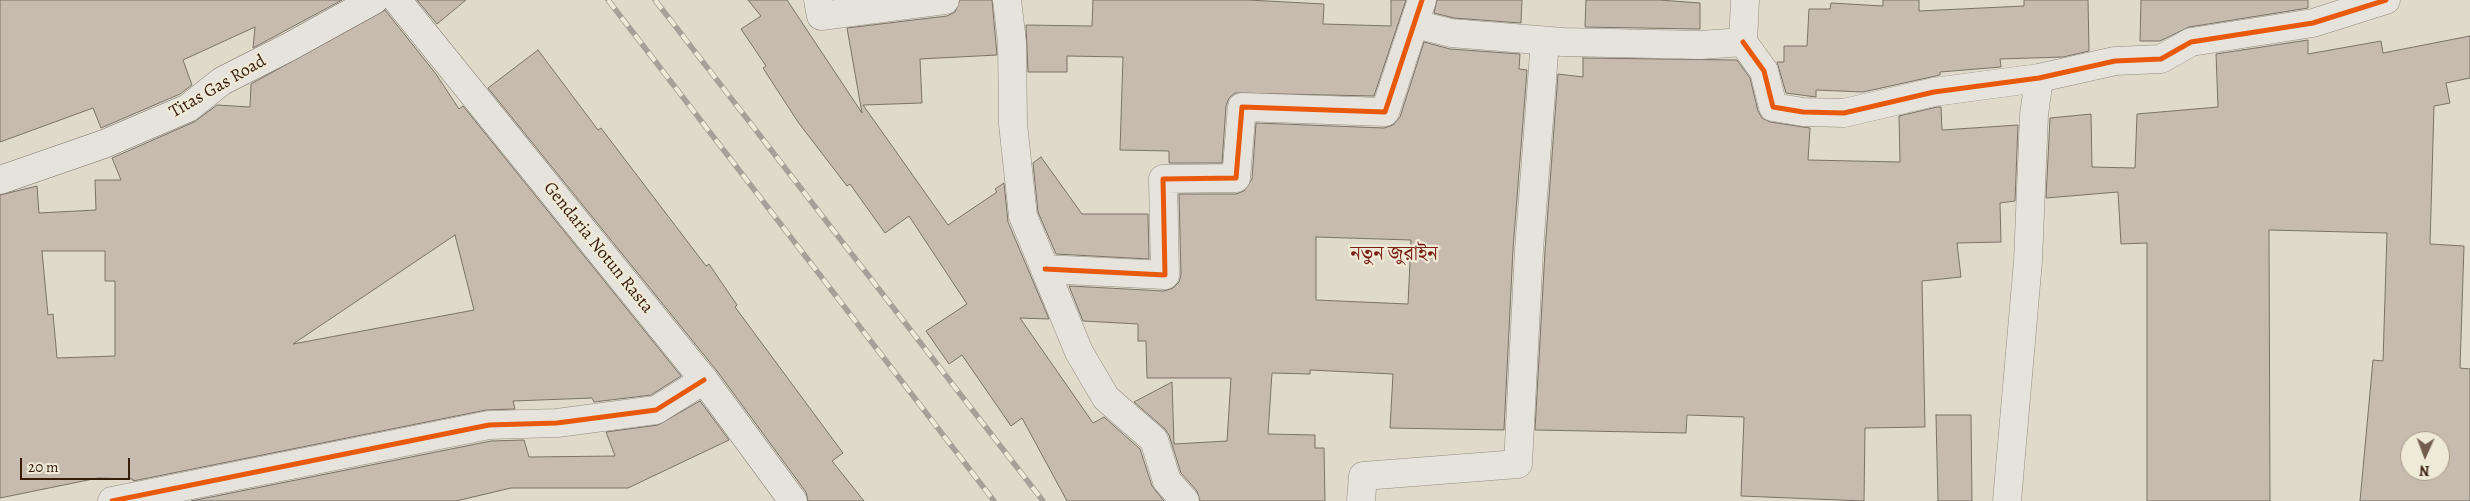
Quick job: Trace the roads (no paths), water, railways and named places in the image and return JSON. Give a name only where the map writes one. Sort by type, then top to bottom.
[{"type":"street","name":"Titas Gas Road","points":[[0,180],[104,144],[188,108],[222,81],[289,47],[374,0]]},
{"type":"street","name":"Gendaria Notun Rasta","points":[[397,0],[704,380],[793,501]]},
{"type":"street","points":[[818,0],[821,16],[945,0]]},
{"type":"street","points":[[1007,0],[1012,42],[1013,124],[1023,216],[1079,352],[1106,398],[1154,440],[1168,481],[1185,501]]},
{"type":"street","points":[[1746,0],[1744,42],[1764,70],[1773,107],[1803,112],[1844,113],[1934,92],[2038,78],[2115,62],[2161,59],[2191,42],[2313,11],[2386,0]]},
{"type":"street","points":[[1045,269],[1165,275],[1163,179],[1236,178],[1242,107],[1385,112],[1419,12],[1451,33],[1545,41],[1701,45],[1744,42]]},
{"type":"street","points":[[1361,501],[1363,476],[1518,464],[1529,250],[1545,41]]},
{"type":"street","points":[[2007,501],[2028,261],[2034,115],[2038,78]]},
{"type":"street","points":[[112,501],[489,425],[557,423],[656,410],[704,380]]},
{"type":"railway","points":[[608,0],[994,501]]},
{"type":"railway","points":[[655,0],[1043,501]]},
{"type":"district","name":"নতুন জুরাইন","points":[[1394,255]]}]
